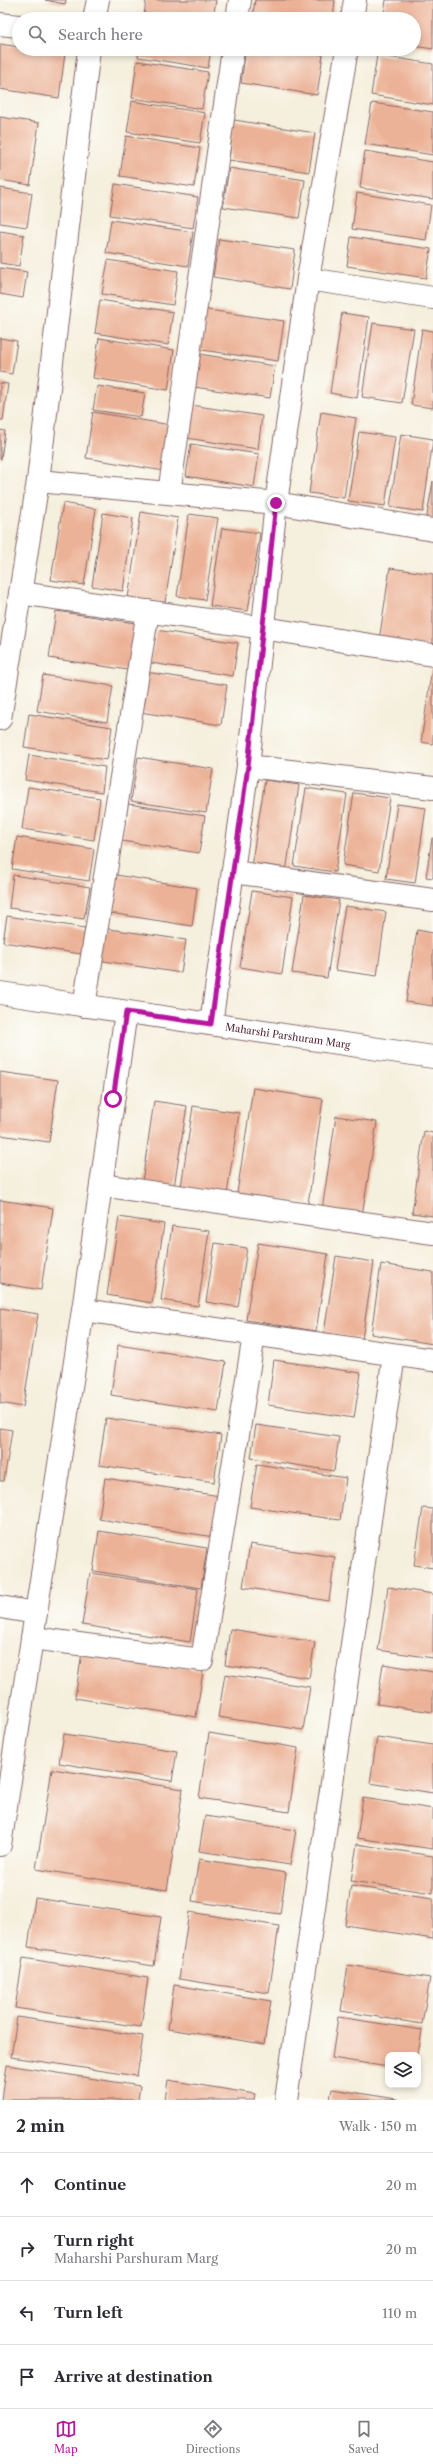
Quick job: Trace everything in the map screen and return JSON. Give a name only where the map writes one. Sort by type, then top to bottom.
[{"type":"street","points":[[95,12],[98,0]]},
{"type":"street","points":[[238,12],[240,0]]},
{"type":"street","points":[[353,12],[355,0]]},
{"type":"street","points":[[0,24],[12,25]]},
{"type":"street","points":[[0,719],[38,481],[88,56]]},
{"type":"street","points":[[169,493],[232,56]]},
{"type":"street","points":[[211,1024],[248,766],[276,503],[308,279],[346,56]]},
{"type":"street","points":[[308,279],[433,298]]},
{"type":"street","points":[[38,481],[276,503],[433,530]]},
{"type":"street","points":[[20,593],[263,628],[433,655]]},
{"type":"street","points":[[84,1006],[148,611]]},
{"type":"street","points":[[248,766],[433,788]]},
{"type":"street","points":[[233,872],[433,900]]},
{"type":"street","name":"Maharshi Parshuram Marg","points":[[0,993],[433,1057]]},
{"type":"street","points":[[0,1845],[83,1310],[126,1012]]},
{"type":"street","points":[[101,1185],[433,1233]]},
{"type":"street","points":[[83,1310],[433,1360]]},
{"type":"street","points":[[32,1638],[202,1660],[254,1335]]},
{"type":"street","points":[[286,2100],[394,1355]]},
{"type":"street","points":[[0,1608],[36,1613]]},
{"type":"building","points":[[45,0],[66,0],[65,4]]},
{"type":"building","points":[[146,0],[216,0],[214,12],[144,12]]},
{"type":"building","points":[[255,0],[335,0],[334,12],[253,12]]},
{"type":"building","points":[[386,0],[433,0],[433,49],[421,47],[421,12],[384,12]]},
{"type":"building","points":[[0,44],[12,46],[12,56],[65,56],[59,98],[0,89]]},
{"type":"building","points":[[138,56],[210,56],[208,68]]},
{"type":"building","points":[[245,56],[323,56],[317,95],[241,83]]},
{"type":"building","points":[[377,56],[433,64],[433,105],[371,95]]},
{"type":"building","points":[[137,61],[208,72],[202,109],[132,98]]},
{"type":"building","points":[[132,101],[205,113],[200,143],[127,132]]},
{"type":"building","points":[[372,103],[433,112],[433,155],[365,144]]},
{"type":"building","points":[[0,117],[39,123],[30,185],[0,180]]},
{"type":"building","points":[[234,120],[315,133],[309,172],[229,160]]},
{"type":"building","points":[[126,136],[200,148],[194,187],[120,176]]},
{"type":"building","points":[[365,151],[433,162],[433,199],[360,188]]},
{"type":"building","points":[[229,168],[305,180],[299,218],[223,207]]},
{"type":"building","points":[[115,184],[198,197],[193,228],[110,215]]},
{"type":"building","points":[[0,188],[32,193],[27,227],[0,223]]},
{"type":"building","points":[[357,193],[431,205],[426,240],[352,229]]},
{"type":"building","points":[[111,220],[193,232],[188,266],[106,253]]},
{"type":"building","points":[[0,231],[24,235],[19,266],[0,263]]},
{"type":"building","points":[[351,237],[431,249],[426,278],[347,266]]},
{"type":"building","points":[[219,239],[295,250],[290,289],[213,277]]},
{"type":"building","points":[[108,260],[178,271],[173,305],[102,294]]},
{"type":"building","points":[[0,268],[27,272],[23,298],[0,294]]},
{"type":"building","points":[[100,300],[173,312],[168,345],[95,333]]},
{"type":"building","points":[[201,309],[284,321],[278,361],[195,349]]},
{"type":"building","points":[[342,313],[369,317],[357,398],[330,393]]},
{"type":"building","points":[[373,323],[414,329],[402,403],[362,397]]},
{"type":"building","points":[[422,329],[433,331],[433,408],[411,405]]},
{"type":"building","points":[[0,338],[17,341],[12,374],[0,372]]},
{"type":"building","points":[[99,338],[174,350],[168,390],[93,378]]},
{"type":"building","points":[[199,354],[275,366],[270,398],[194,387]]},
{"type":"building","points":[[0,383],[8,384],[3,420],[0,420]]},
{"type":"building","points":[[97,386],[145,393],[141,417],[93,410]]},
{"type":"building","points":[[191,405],[262,416],[258,449],[186,438]]},
{"type":"building","points":[[93,412],[171,425],[164,471],[86,458]]},
{"type":"building","points":[[321,412],[356,418],[344,498],[309,493]]},
{"type":"building","points":[[0,430],[5,431],[1,459],[0,459]]},
{"type":"building","points":[[359,432],[395,437],[385,506],[348,501]]},
{"type":"building","points":[[401,434],[433,439],[423,512],[390,507]]},
{"type":"building","points":[[191,444],[259,454],[254,487],[186,476]]},
{"type":"building","points":[[433,481],[433,522],[426,521]]},
{"type":"building","points":[[63,503],[96,509],[84,585],[51,580]]},
{"type":"building","points":[[141,512],[178,518],[165,603],[128,598]]},
{"type":"building","points":[[103,513],[133,518],[123,591],[92,586]]},
{"type":"building","points":[[189,514],[218,518],[205,600],[177,596]]},
{"type":"building","points":[[222,528],[260,533],[248,611],[210,606]]},
{"type":"building","points":[[390,568],[433,574],[433,647],[379,641]]},
{"type":"building","points":[[56,611],[135,623],[128,670],[49,658]]},
{"type":"building","points":[[156,630],[238,643],[233,676],[151,663]]},
{"type":"building","points":[[433,668],[433,744],[421,742]]},
{"type":"building","points":[[146,672],[227,685],[221,725],[140,712]]},
{"type":"building","points":[[43,675],[113,686],[107,722],[37,711]]},
{"type":"building","points":[[29,714],[112,727],[107,760],[24,747]]},
{"type":"building","points":[[29,755],[105,767],[102,792],[25,780]]},
{"type":"building","points":[[138,757],[213,769],[206,813],[131,801]]},
{"type":"building","points":[[265,780],[299,785],[286,872],[251,867]]},
{"type":"building","points":[[28,787],[100,798],[94,840],[22,829]]},
{"type":"building","points":[[306,788],[347,794],[335,872],[294,866]]},
{"type":"building","points":[[354,793],[390,798],[379,871],[343,865]]},
{"type":"building","points":[[128,804],[205,816],[199,853],[122,841]]},
{"type":"building","points":[[397,804],[426,808],[415,883],[386,879]]},
{"type":"building","points":[[17,837],[94,849],[89,881],[12,869]]},
{"type":"building","points":[[433,838],[433,878],[426,877]]},
{"type":"building","points":[[13,875],[90,887],[84,919],[9,908]]},
{"type":"building","points":[[116,875],[197,888],[192,926],[110,913]]},
{"type":"building","points":[[252,891],[293,897],[282,974],[240,967]]},
{"type":"building","points":[[304,895],[339,900],[327,978],[292,973]]},
{"type":"building","points":[[345,906],[386,912],[377,976],[335,970]]},
{"type":"building","points":[[7,916],[85,928],[81,954],[3,942]]},
{"type":"building","points":[[102,928],[186,940],[181,973],[97,960]]},
{"type":"building","points":[[417,930],[433,933],[433,1006],[406,1002]]},
{"type":"building","points":[[0,1072],[58,1080],[49,1142],[0,1135]]},
{"type":"building","points":[[253,1088],[323,1099],[308,1204],[237,1193]]},
{"type":"building","points":[[154,1101],[187,1106],[174,1187],[142,1182]]},
{"type":"building","points":[[193,1106],[239,1113],[227,1194],[181,1187]]},
{"type":"building","points":[[336,1116],[377,1122],[362,1216],[322,1210]]},
{"type":"building","points":[[424,1131],[433,1133],[433,1216],[412,1213]]},
{"type":"building","points":[[0,1200],[53,1208],[41,1290],[0,1283]]},
{"type":"building","points":[[119,1217],[164,1224],[152,1303],[107,1295]]},
{"type":"building","points":[[172,1226],[209,1231],[198,1306],[161,1300]]},
{"type":"building","points":[[215,1243],[247,1248],[238,1307],[206,1302]]},
{"type":"building","points":[[258,1243],[328,1254],[316,1331],[246,1320]]},
{"type":"building","points":[[336,1256],[374,1262],[362,1339],[324,1333]]},
{"type":"building","points":[[381,1264],[433,1272],[433,1344],[371,1334]]},
{"type":"building","points":[[0,1308],[38,1314],[23,1407],[0,1403]]},
{"type":"building","points":[[118,1345],[226,1362],[218,1412],[111,1395]]},
{"type":"building","points":[[274,1360],[361,1373],[354,1418],[268,1405]]},
{"type":"building","points":[[106,1418],[221,1435],[214,1482],[99,1465]]},
{"type":"building","points":[[256,1425],[339,1437],[334,1471],[251,1458]]},
{"type":"building","points":[[0,1428],[12,1430],[4,1481],[0,1481]]},
{"type":"building","points":[[257,1464],[346,1478],[340,1520],[250,1507]]},
{"type":"building","points":[[105,1478],[220,1496],[214,1537],[99,1519]]},
{"type":"building","points":[[423,1508],[433,1509],[433,1568],[414,1565]]},
{"type":"building","points":[[99,1531],[207,1548],[201,1588],[93,1571]]},
{"type":"building","points":[[250,1544],[335,1557],[329,1601],[243,1587]]},
{"type":"building","points":[[90,1573],[198,1589],[190,1642],[82,1625]]},
{"type":"building","points":[[388,1587],[433,1594],[433,1658],[378,1650]]},
{"type":"building","points":[[230,1629],[315,1642],[309,1678],[225,1665]]},
{"type":"building","points":[[82,1652],[203,1671],[196,1717],[75,1698]]},
{"type":"building","points":[[383,1664],[433,1672],[433,1712],[377,1704]]},
{"type":"building","points":[[225,1674],[310,1687],[303,1730],[218,1717]]},
{"type":"building","points":[[209,1733],[298,1748],[289,1812],[199,1798]]},
{"type":"building","points":[[64,1734],[177,1751],[172,1781],[59,1763]]},
{"type":"building","points":[[377,1737],[433,1745],[433,1793],[370,1783]]},
{"type":"building","points":[[52,1769],[183,1789],[167,1890],[36,1869]]},
{"type":"building","points":[[363,1798],[433,1809],[433,1849],[357,1838]]},
{"type":"building","points":[[205,1816],[296,1830],[290,1865],[199,1851]]},
{"type":"building","points":[[357,1844],[433,1856],[433,1893],[351,1881]]},
{"type":"building","points":[[199,1859],[286,1873],[280,1914],[192,1901]]},
{"type":"building","points":[[351,1886],[433,1898],[433,1939],[345,1925]]},
{"type":"building","points":[[35,1898],[161,1917],[154,1966],[28,1947]]},
{"type":"building","points":[[189,1912],[279,1926],[269,1993],[179,1979]]},
{"type":"building","points":[[23,1958],[148,1978],[141,2027],[15,2008]]},
{"type":"building","points":[[348,1965],[430,1978],[422,2024],[341,2011]]},
{"type":"building","points":[[174,1985],[271,2001],[264,2044],[168,2029]]},
{"type":"building","points":[[17,2017],[143,2036],[137,2076],[11,2057]]},
{"type":"building","points":[[338,2017],[422,2030],[418,2052],[385,2052],[385,2067],[332,2058]]},
{"type":"building","points":[[7,2065],[140,2086],[138,2100],[2,2100]]},
{"type":"building","points":[[168,2080],[255,2094],[254,2100],[165,2100]]},
{"type":"building","points":[[332,2089],[397,2099],[397,2100],[330,2100]]},
{"type":"route","points":[[113,1099],[126,1012],[211,1024],[248,766],[276,503]]}]
